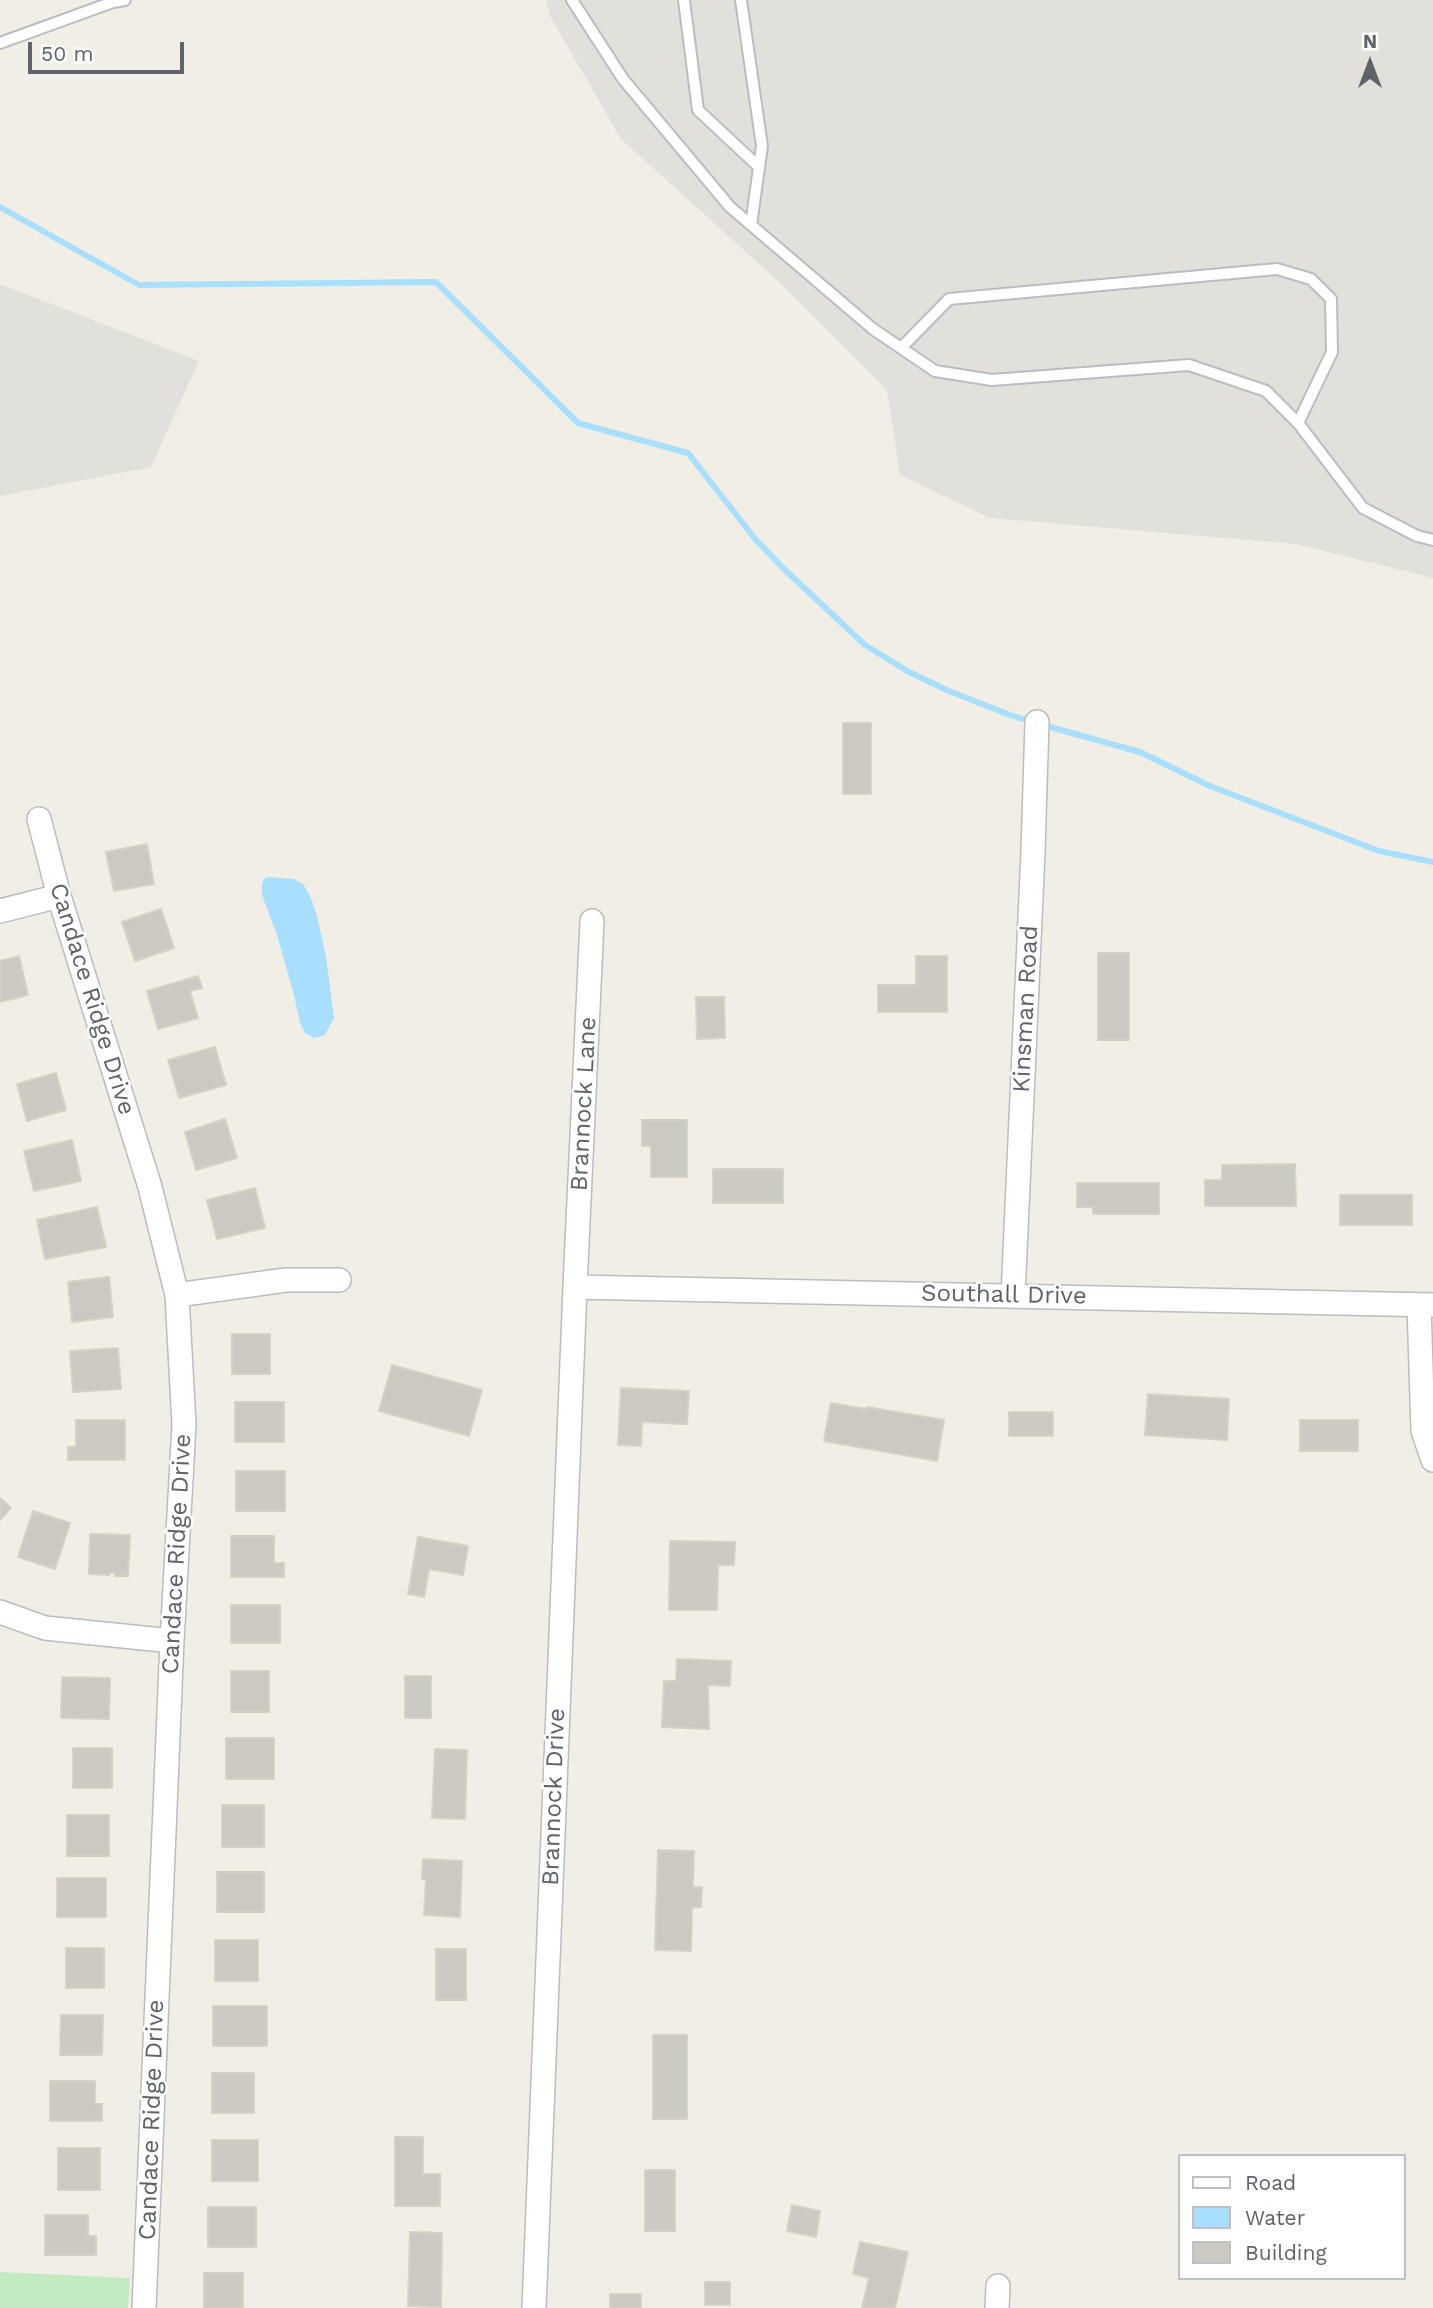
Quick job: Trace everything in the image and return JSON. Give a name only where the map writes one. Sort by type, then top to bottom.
[{"type":"street","name":"Kinsman Road","points":[[1013,1296],[1037,722]]},
{"type":"street","name":"Candace Ridge Drive","points":[[39,819],[59,896],[150,1187],[177,1295],[184,1425],[172,1641],[144,2308]]},
{"type":"street","points":[[0,911],[59,896]]},
{"type":"street","name":"Brannock Lane","points":[[575,1286],[592,921]]},
{"type":"street","points":[[177,1295],[286,1280],[339,1280]]},
{"type":"street","name":"Southall Drive","points":[[575,1286],[1426,1305]]},
{"type":"street","name":"Brannock Drive","points":[[534,2308],[575,1286]]},
{"type":"street","points":[[1426,1305],[1423,1431],[1433,1460]]},
{"type":"street","points":[[0,1612],[45,1629],[172,1641]]},
{"type":"lane","points":[[0,43],[125,0]]},
{"type":"lane","points":[[572,0],[623,79],[730,207],[873,329],[935,371],[992,380],[1189,365],[1266,391],[1298,422],[1363,508],[1417,536],[1433,540]]},
{"type":"lane","points":[[684,0],[698,110],[759,167]]},
{"type":"lane","points":[[741,0],[762,146],[751,225]]},
{"type":"lane","points":[[901,348],[949,299],[1276,269],[1311,279],[1331,299],[1332,352],[1298,422]]},
{"type":"shaded area","points":[[546,0],[1433,0],[1433,578],[1296,544],[990,518],[900,475],[887,390],[776,279],[621,139],[550,16]]},
{"type":"shaded area","points":[[0,284],[199,361],[151,467],[0,496]]},
{"type":"green space","points":[[0,2272],[130,2278],[128,2308],[0,2308]]},
{"type":"water","points":[[268,877],[294,879],[303,884],[311,898],[326,956],[334,1018],[325,1035],[314,1038],[305,1033],[300,1023],[277,935],[262,895],[262,884]]},
{"type":"building","points":[[843,723],[871,723],[871,794],[843,794]]},
{"type":"building","points":[[147,844],[154,884],[114,891],[106,852]]},
{"type":"building","points":[[161,909],[174,948],[135,961],[122,922]]},
{"type":"building","points":[[1098,953],[1129,953],[1129,1040],[1098,1040]]},
{"type":"building","points":[[19,956],[28,995],[0,1002],[0,961]]},
{"type":"building","points":[[916,956],[947,956],[947,1012],[878,1012],[878,985],[916,985]]},
{"type":"building","points":[[198,976],[202,988],[190,991],[198,1018],[158,1029],[147,991]]},
{"type":"building","points":[[696,997],[724,997],[725,1038],[697,1039]]},
{"type":"building","points":[[215,1047],[226,1085],[179,1098],[168,1060]]},
{"type":"building","points":[[56,1073],[66,1110],[27,1121],[17,1084]]},
{"type":"building","points":[[225,1119],[237,1158],[196,1170],[185,1132]]},
{"type":"building","points":[[642,1120],[687,1120],[687,1177],[651,1177],[651,1146],[642,1146]]},
{"type":"building","points":[[72,1140],[81,1181],[34,1191],[24,1151]]},
{"type":"building","points":[[1295,1164],[1296,1206],[1205,1206],[1205,1180],[1222,1180],[1222,1165]]},
{"type":"building","points":[[713,1169],[783,1169],[783,1203],[713,1203]]},
{"type":"building","points":[[1077,1183],[1159,1183],[1159,1214],[1093,1214],[1093,1207],[1077,1207]]},
{"type":"building","points":[[255,1188],[265,1228],[217,1239],[207,1200]]},
{"type":"building","points":[[1340,1195],[1412,1195],[1412,1225],[1340,1225]]},
{"type":"building","points":[[97,1207],[106,1247],[45,1259],[37,1220]]},
{"type":"building","points":[[109,1277],[113,1317],[72,1322],[68,1282]]},
{"type":"building","points":[[232,1334],[270,1334],[270,1374],[232,1374]]},
{"type":"building","points":[[118,1348],[121,1389],[73,1392],[70,1351]]},
{"type":"building","points":[[392,1365],[482,1390],[469,1436],[379,1411]]},
{"type":"building","points":[[621,1388],[689,1391],[687,1424],[642,1422],[641,1446],[618,1445]]},
{"type":"building","points":[[1148,1394],[1229,1399],[1227,1440],[1145,1435]]},
{"type":"building","points":[[235,1402],[284,1402],[284,1442],[235,1442]]},
{"type":"building","points":[[831,1403],[944,1420],[937,1461],[824,1441]]},
{"type":"building","points":[[1009,1412],[1053,1412],[1053,1436],[1009,1436]]},
{"type":"building","points":[[76,1420],[125,1420],[125,1460],[68,1460],[68,1447],[76,1447]]},
{"type":"building","points":[[1300,1420],[1358,1420],[1358,1451],[1300,1451]]},
{"type":"building","points":[[236,1471],[285,1471],[285,1511],[236,1511]]},
{"type":"building","points":[[0,1498],[11,1508],[0,1520]]},
{"type":"building","points":[[33,1511],[70,1523],[55,1569],[18,1557]]},
{"type":"building","points":[[90,1534],[130,1535],[128,1576],[115,1576],[115,1573],[89,1574]]},
{"type":"building","points":[[231,1536],[274,1536],[274,1563],[284,1563],[284,1577],[231,1577]]},
{"type":"building","points":[[418,1537],[468,1546],[463,1575],[429,1569],[424,1597],[408,1594]]},
{"type":"building","points":[[670,1541],[735,1542],[734,1565],[718,1565],[717,1610],[669,1610]]},
{"type":"building","points":[[231,1605],[280,1605],[280,1643],[231,1643]]},
{"type":"building","points":[[677,1659],[731,1661],[730,1686],[708,1685],[709,1729],[662,1727],[664,1681],[676,1681]]},
{"type":"building","points":[[231,1671],[269,1671],[269,1712],[231,1712]]},
{"type":"building","points":[[405,1676],[431,1676],[431,1718],[405,1718]]},
{"type":"building","points":[[62,1677],[110,1678],[109,1719],[61,1718]]},
{"type":"building","points":[[226,1738],[274,1738],[274,1779],[226,1779]]},
{"type":"building","points":[[73,1748],[112,1748],[112,1788],[73,1788]]},
{"type":"building","points":[[435,1749],[467,1750],[465,1819],[432,1818]]},
{"type":"building","points":[[222,1805],[264,1805],[264,1847],[222,1847]]},
{"type":"building","points":[[67,1815],[109,1815],[109,1856],[67,1856]]},
{"type":"building","points":[[658,1850],[694,1851],[693,1887],[702,1887],[701,1907],[692,1907],[691,1951],[655,1950]]},
{"type":"building","points":[[423,1859],[462,1861],[460,1917],[424,1915],[426,1879],[422,1879]]},
{"type":"building","points":[[217,1872],[264,1872],[264,1912],[217,1912]]},
{"type":"building","points":[[57,1878],[106,1878],[106,1917],[57,1917]]},
{"type":"building","points":[[215,1940],[258,1940],[258,1981],[215,1981]]},
{"type":"building","points":[[66,1948],[104,1948],[104,1988],[66,1988]]},
{"type":"building","points":[[436,1949],[466,1949],[466,2000],[436,2000]]},
{"type":"building","points":[[213,2006],[267,2006],[267,2046],[213,2046]]},
{"type":"building","points":[[61,2015],[103,2015],[102,2055],[60,2055]]},
{"type":"building","points":[[653,2035],[687,2035],[687,2119],[653,2119]]},
{"type":"building","points":[[212,2073],[254,2073],[254,2113],[212,2113]]},
{"type":"building","points":[[50,2081],[95,2081],[95,2104],[102,2104],[102,2121],[50,2121]]},
{"type":"building","points":[[395,2137],[423,2137],[423,2174],[440,2174],[440,2206],[395,2206]]},
{"type":"building","points":[[212,2140],[258,2140],[258,2181],[212,2181]]},
{"type":"building","points":[[58,2148],[100,2148],[100,2190],[58,2190]]},
{"type":"building","points":[[645,2170],[675,2170],[675,2231],[645,2231]]},
{"type":"building","points":[[792,2205],[820,2211],[816,2237],[787,2231]]},
{"type":"building","points":[[208,2207],[256,2207],[256,2247],[208,2247]]},
{"type":"building","points":[[45,2215],[88,2215],[88,2236],[96,2236],[96,2255],[45,2255]]},
{"type":"building","points":[[410,2232],[442,2233],[441,2307],[408,2306]]},
{"type":"building","points":[[860,2242],[908,2252],[895,2308],[862,2308],[869,2278],[853,2274]]},
{"type":"building","points":[[204,2273],[243,2273],[243,2308],[204,2308]]},
{"type":"building","points":[[705,2282],[730,2282],[730,2305],[705,2305]]},
{"type":"building","points":[[610,2294],[641,2294],[641,2308],[610,2308]]},
{"type":"waterway","points":[[0,207],[139,285],[436,282],[578,423],[688,453],[756,540],[865,645],[909,672],[949,691],[1033,722]]},
{"type":"waterway","points":[[1043,725],[1140,752],[1210,786],[1379,851],[1433,862]]}]
